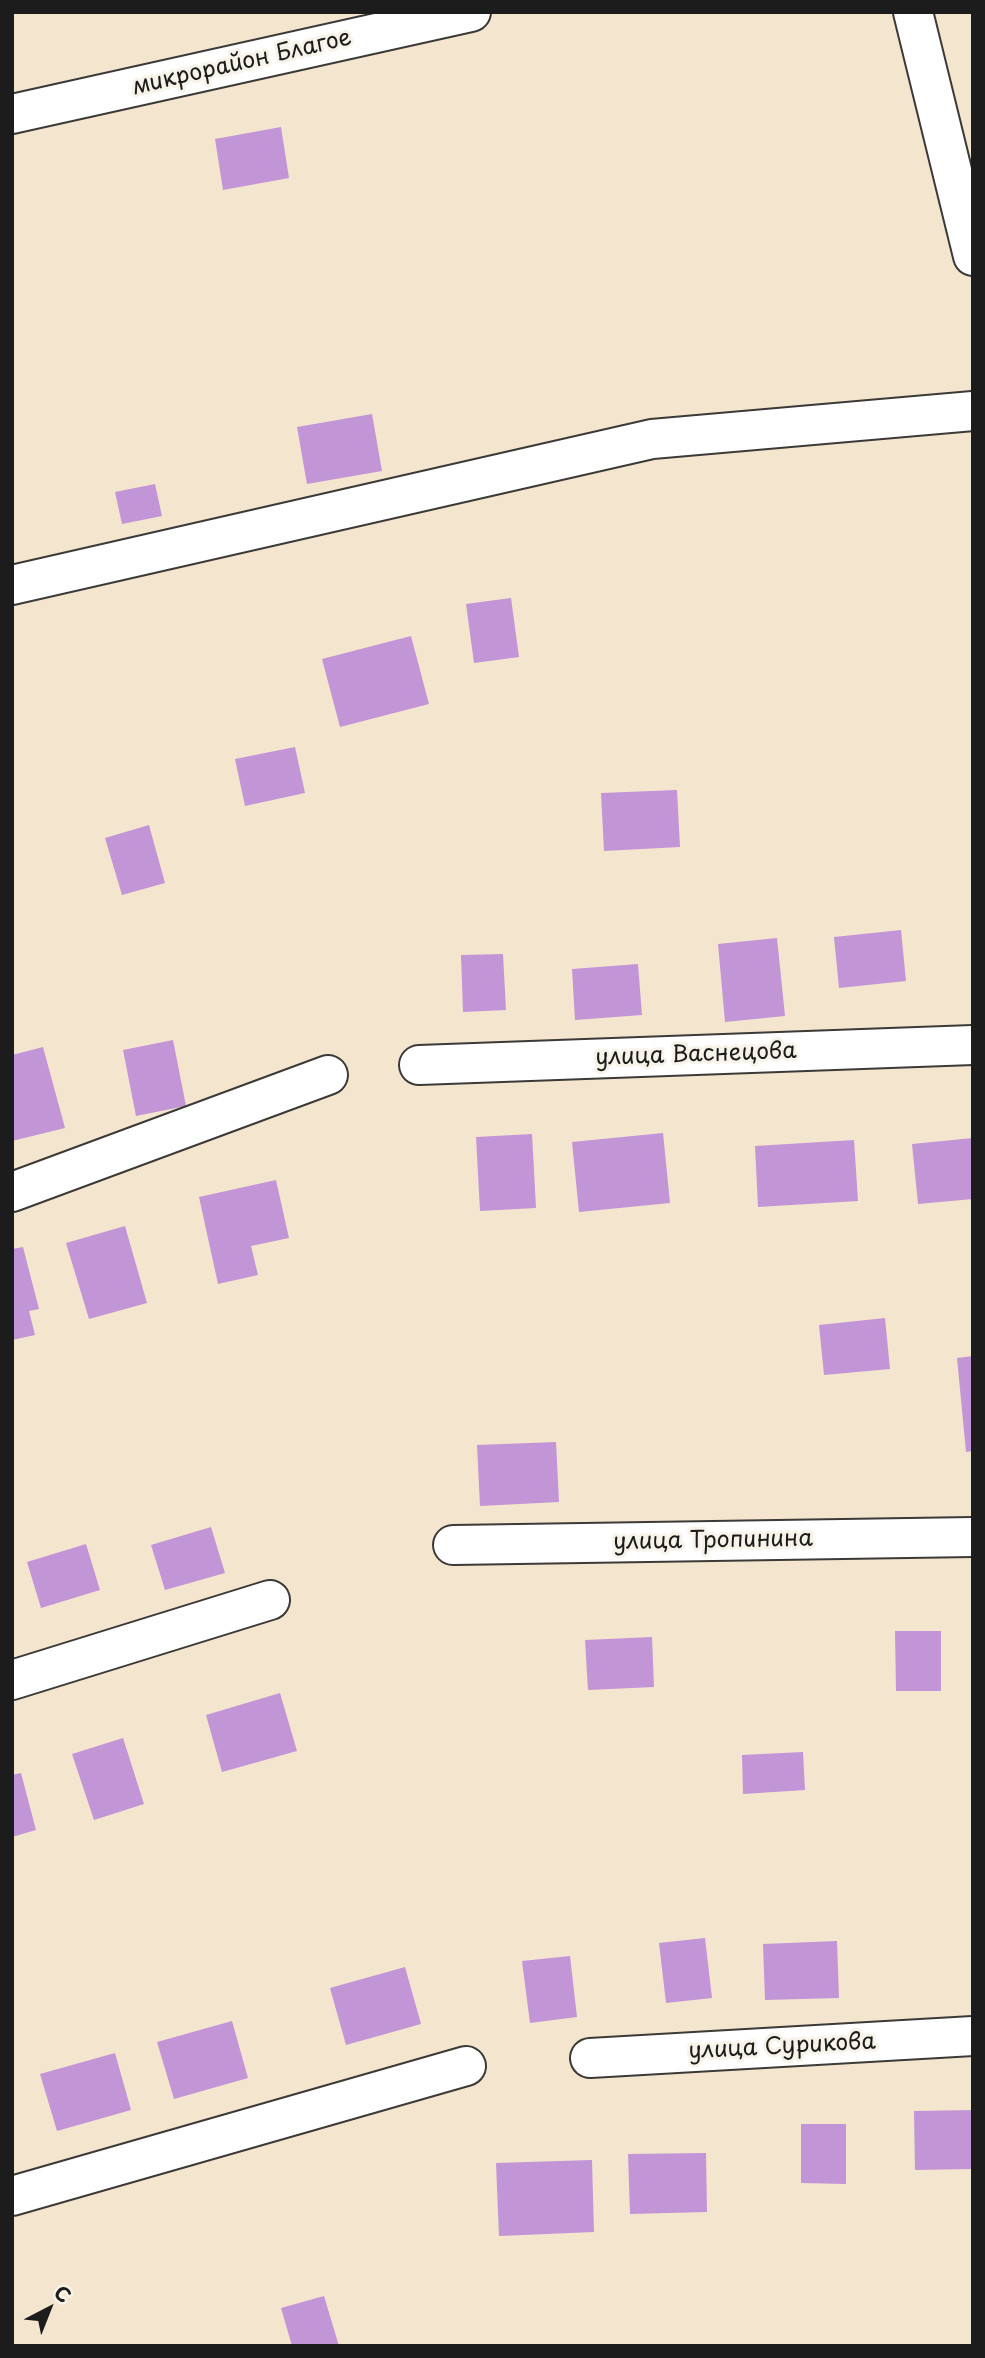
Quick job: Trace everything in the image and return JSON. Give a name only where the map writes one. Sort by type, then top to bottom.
[{"type":"street","name":"микрорайон Благое","points":[[12,114],[471,12]]},
{"type":"street","points":[[912,12],[973,256]]},
{"type":"street","points":[[12,585],[652,439],[973,411]]},
{"type":"street","name":"улица Васнецова","points":[[419,1065],[973,1045]]},
{"type":"street","points":[[12,1192],[328,1075]]},
{"type":"street","name":"улица Тропинина","points":[[453,1545],[973,1537]]},
{"type":"street","points":[[12,1680],[271,1600]]},
{"type":"street","name":"улица Сурикова","points":[[590,2058],[973,2036]]},
{"type":"street","points":[[12,2196],[466,2066]]},
{"type":"building","points":[[281,127],[289,178],[223,190],[215,139]]},
{"type":"building","points":[[372,414],[382,471],[307,484],[297,427]]},
{"type":"building","points":[[155,484],[162,516],[122,524],[115,492]]},
{"type":"building","points":[[511,598],[519,657],[474,663],[466,604]]},
{"type":"building","points":[[411,636],[429,704],[340,727],[322,659]]},
{"type":"building","points":[[295,747],[305,793],[245,806],[235,759]]},
{"type":"building","points":[[677,790],[680,847],[604,851],[601,793]]},
{"type":"building","points":[[149,825],[165,883],[122,895],[105,838]]},
{"type":"building","points":[[901,930],[906,981],[839,988],[834,937]]},
{"type":"building","points":[[777,938],[785,1016],[725,1022],[718,944]]},
{"type":"building","points":[[503,954],[506,1010],[463,1012],[461,955]]},
{"type":"building","points":[[638,964],[642,1015],[575,1020],[572,969]]},
{"type":"building","points":[[173,1040],[186,1106],[136,1116],[123,1050]]},
{"type":"building","points":[[43,1047],[65,1128],[12,1141],[12,1055]]},
{"type":"building","points":[[663,1133],[670,1203],[579,1212],[572,1142]]},
{"type":"building","points":[[532,1134],[536,1208],[480,1211],[476,1137]]},
{"type":"building","points":[[973,1138],[973,1199],[918,1204],[912,1144]]},
{"type":"building","points":[[854,1140],[858,1201],[758,1207],[755,1146]]},
{"type":"building","points":[[276,1180],[289,1238],[251,1246],[258,1275],[218,1284],[199,1197]]},
{"type":"building","points":[[125,1226],[147,1303],[89,1319],[66,1243]]},
{"type":"building","points":[[23,1247],[39,1309],[29,1311],[35,1335],[12,1340],[12,1249]]},
{"type":"building","points":[[885,1318],[890,1369],[824,1375],[819,1325]]},
{"type":"building","points":[[973,1356],[973,1451],[966,1452],[957,1358]]},
{"type":"building","points":[[556,1442],[559,1502],[480,1506],[477,1445]]},
{"type":"building","points":[[211,1527],[225,1573],[165,1590],[151,1545]]},
{"type":"building","points":[[86,1544],[100,1590],[41,1608],[27,1562]]},
{"type":"building","points":[[895,1631],[941,1631],[941,1691],[896,1691]]},
{"type":"building","points":[[652,1637],[654,1687],[588,1690],[585,1640]]},
{"type":"building","points":[[280,1693],[297,1751],[222,1772],[206,1715]]},
{"type":"building","points":[[123,1738],[144,1804],[94,1820],[72,1754]]},
{"type":"building","points":[[803,1752],[805,1790],[743,1794],[742,1755]]},
{"type":"building","points":[[21,1773],[36,1830],[12,1837],[12,1775]]},
{"type":"building","points":[[705,1938],[712,1998],[666,2003],[659,1943]]},
{"type":"building","points":[[837,1941],[839,1998],[765,2000],[763,1944]]},
{"type":"building","points":[[570,1956],[577,2017],[530,2023],[522,1961]]},
{"type":"building","points":[[405,1967],[421,2024],[346,2045],[330,1988]]},
{"type":"building","points":[[232,2021],[248,2078],[174,2099],[157,2042]]},
{"type":"building","points":[[115,2053],[131,2110],[57,2131],[40,2074]]},
{"type":"building","points":[[973,2110],[973,2169],[915,2170],[914,2111]]},
{"type":"building","points":[[801,2124],[846,2124],[846,2184],[801,2183]]},
{"type":"building","points":[[706,2153],[707,2212],[630,2214],[628,2154]]},
{"type":"building","points":[[592,2160],[594,2232],[499,2236],[496,2163]]},
{"type":"building","points":[[324,2296],[339,2346],[292,2346],[281,2308]]}]
